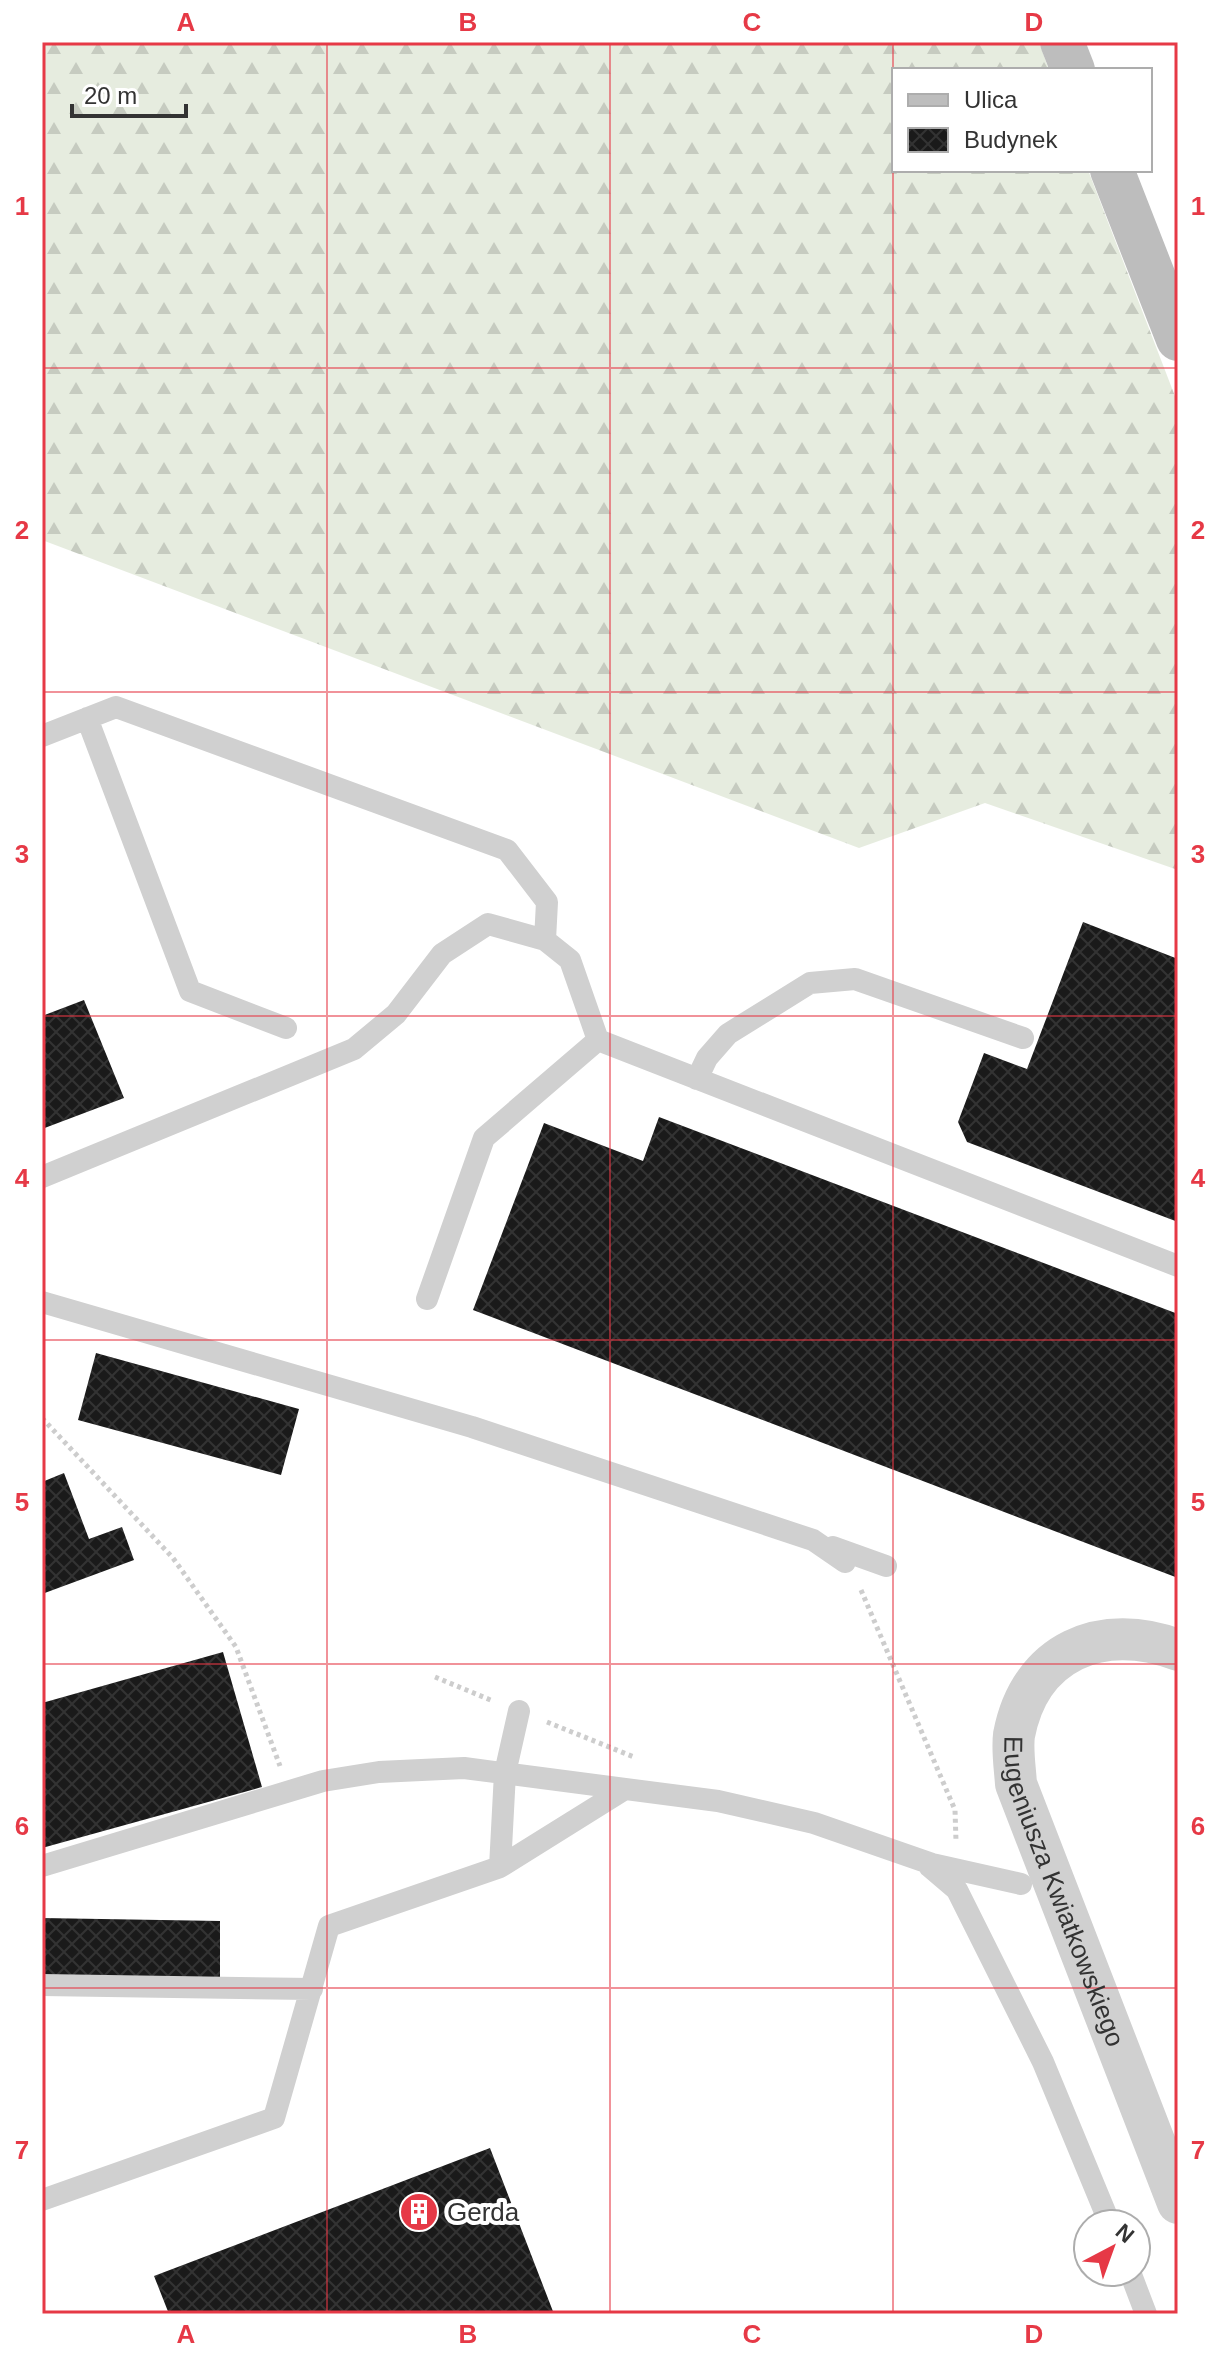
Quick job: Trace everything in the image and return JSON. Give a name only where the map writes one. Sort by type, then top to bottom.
[{"type":"street","points":[[1062,42],[1072,68]]},
{"type":"street","points":[[1113,172],[1178,339]]},
{"type":"street","name":"Eugeniusza Kwiatkowskiego","points":[[1178,1650],[1158,1643],[1105,1639],[1080,1646],[1057,1659],[1028,1692],[1014,1738],[1016,1784],[1178,2203]]},
{"type":"lane","points":[[42,736],[116,707],[507,850],[547,902],[545,940]]},
{"type":"lane","points":[[87,718],[190,991],[286,1028]]},
{"type":"lane","points":[[42,1177],[354,1049],[396,1014],[442,954],[488,924],[545,940],[570,960],[598,1040],[1178,1266]]},
{"type":"lane","points":[[697,1079],[707,1058],[728,1034],[810,983],[855,979],[1023,1038]]},
{"type":"lane","points":[[427,1299],[484,1138],[598,1040]]},
{"type":"lane","points":[[42,1302],[472,1427],[886,1566]]},
{"type":"lane","points":[[813,1540],[845,1562]]},
{"type":"lane","points":[[500,1867],[505,1773],[519,1711]]},
{"type":"lane","points":[[42,1866],[323,1781],[379,1772],[464,1768],[718,1801],[814,1823],[923,1861],[1021,1884]]},
{"type":"lane","points":[[42,2200],[274,2118],[329,1926],[500,1867],[625,1789]]},
{"type":"lane","points":[[923,1861],[957,1890],[1043,2062],[1103,2208]]},
{"type":"lane","points":[[42,1985],[312,1989]]},
{"type":"lane","points":[[1136,2288],[1146,2314]]},
{"type":"path","points":[[42,1418],[173,1558],[236,1647],[289,1791]]},
{"type":"path","points":[[845,1562],[880,1629],[955,1810],[956,1846]]},
{"type":"path","points":[[435,1677],[647,1762]]},
{"type":"green space","points":[[42,42],[1039,42],[1048,68],[892,68],[892,172],[1089,172],[1178,404],[1178,870],[985,803],[859,848],[42,540]]},
{"type":"building","points":[[1083,922],[1178,959],[1178,1222],[967,1142],[958,1122],[984,1053],[1027,1069]]},
{"type":"building","points":[[84,1000],[124,1098],[42,1129],[42,1016]]},
{"type":"building","points":[[659,1117],[1178,1314],[1178,1578],[473,1310],[544,1123],[643,1161]]},
{"type":"building","points":[[96,1353],[299,1409],[281,1475],[78,1420]]},
{"type":"building","points":[[64,1473],[89,1539],[122,1527],[134,1560],[42,1594],[42,1482]]},
{"type":"building","points":[[223,1652],[262,1787],[42,1848],[42,1703]]},
{"type":"building","points":[[42,1918],[220,1921],[220,1981],[42,1978]]},
{"type":"building","name":"Gerda","points":[[490,2148],[554,2314],[169,2314],[154,2276]]},
{"type":"place","name":"Gerda","points":[[419,2212]]}]
